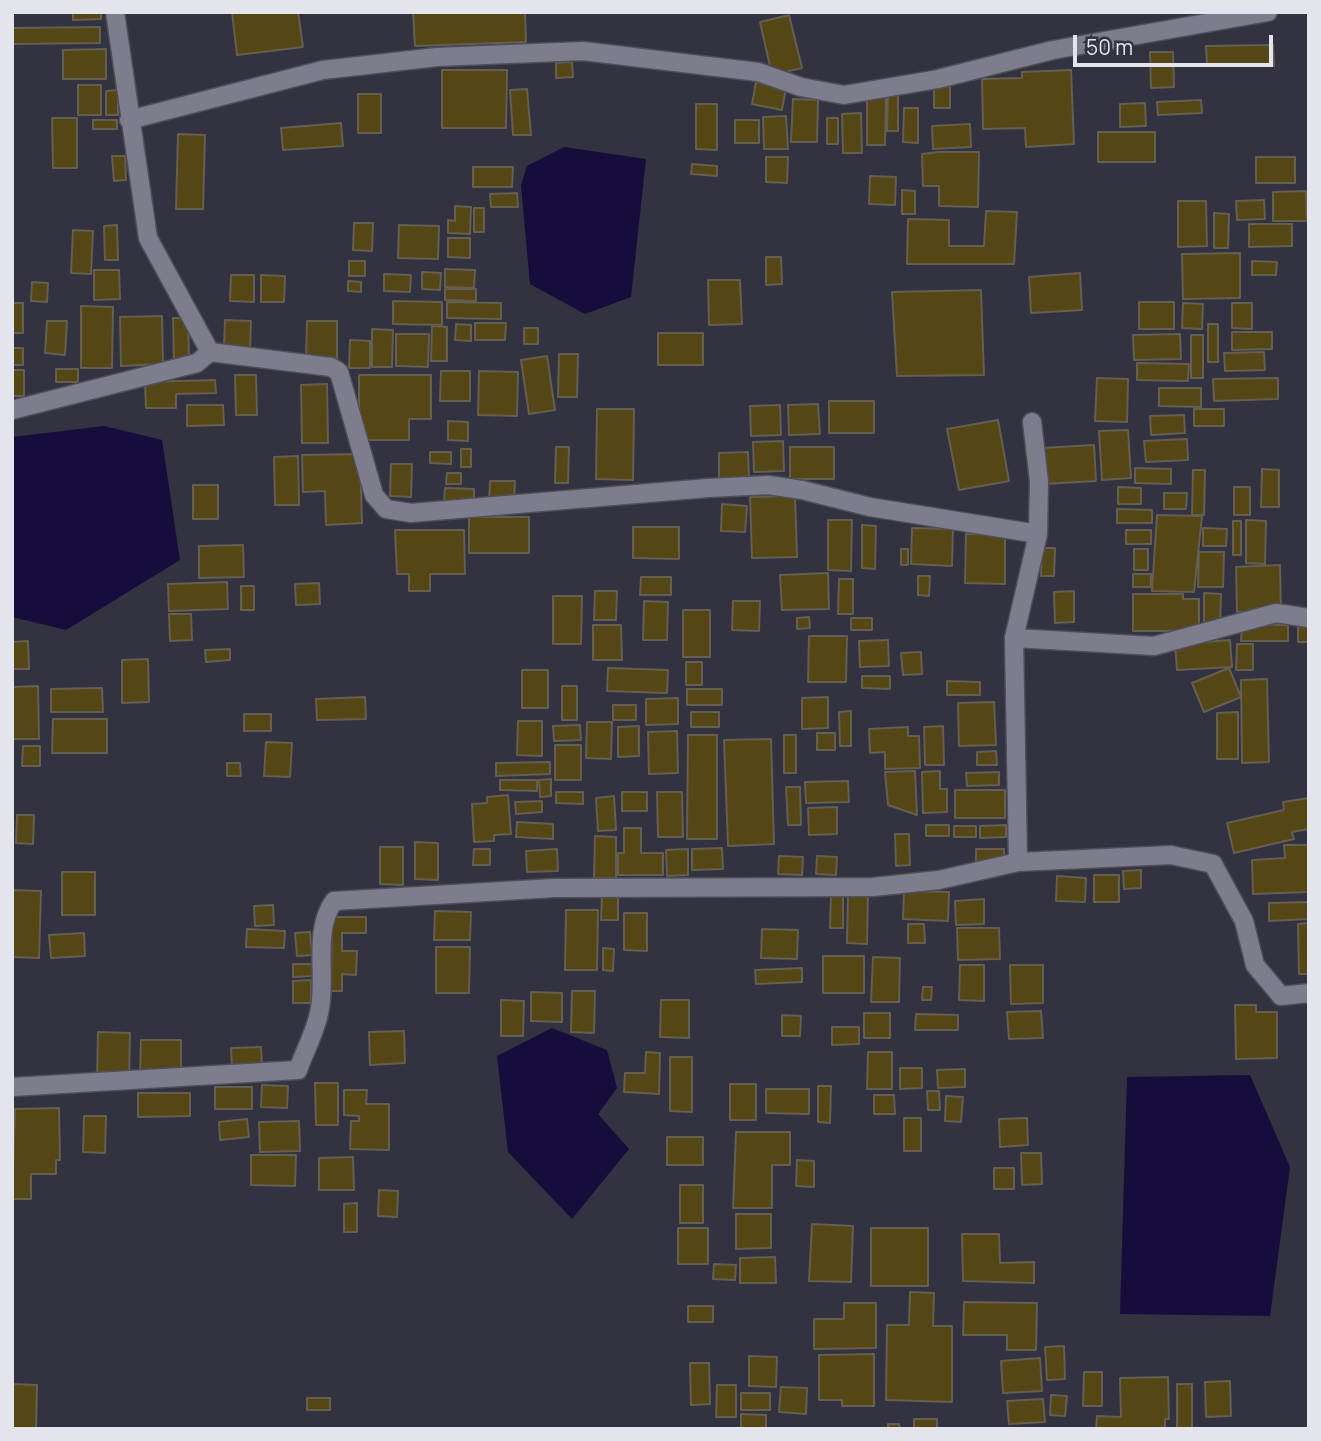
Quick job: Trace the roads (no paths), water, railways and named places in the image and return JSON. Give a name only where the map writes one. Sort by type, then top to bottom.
[{"type":"street","points":[[115,12],[148,237],[210,352]]},
{"type":"street","points":[[129,120],[323,70],[437,57],[583,51],[758,72],[801,87],[844,95],[939,79],[1053,50],[1268,12]]},
{"type":"street","points":[[12,410],[197,363],[210,352],[331,367],[340,372],[374,495],[386,509],[399,512],[768,485],[803,490],[870,507],[1038,534]]},
{"type":"street","points":[[1018,862],[1014,638],[1038,534],[1039,481],[1032,422]]},
{"type":"street","points":[[1014,638],[1154,646],[1276,613],[1309,618]]},
{"type":"street","points":[[12,1087],[298,1070],[320,1009],[323,930],[326,912],[334,901],[554,888],[873,887],[939,880],[1018,862],[1171,855],[1213,864],[1244,921],[1255,965],[1281,996],[1309,993]]}]
